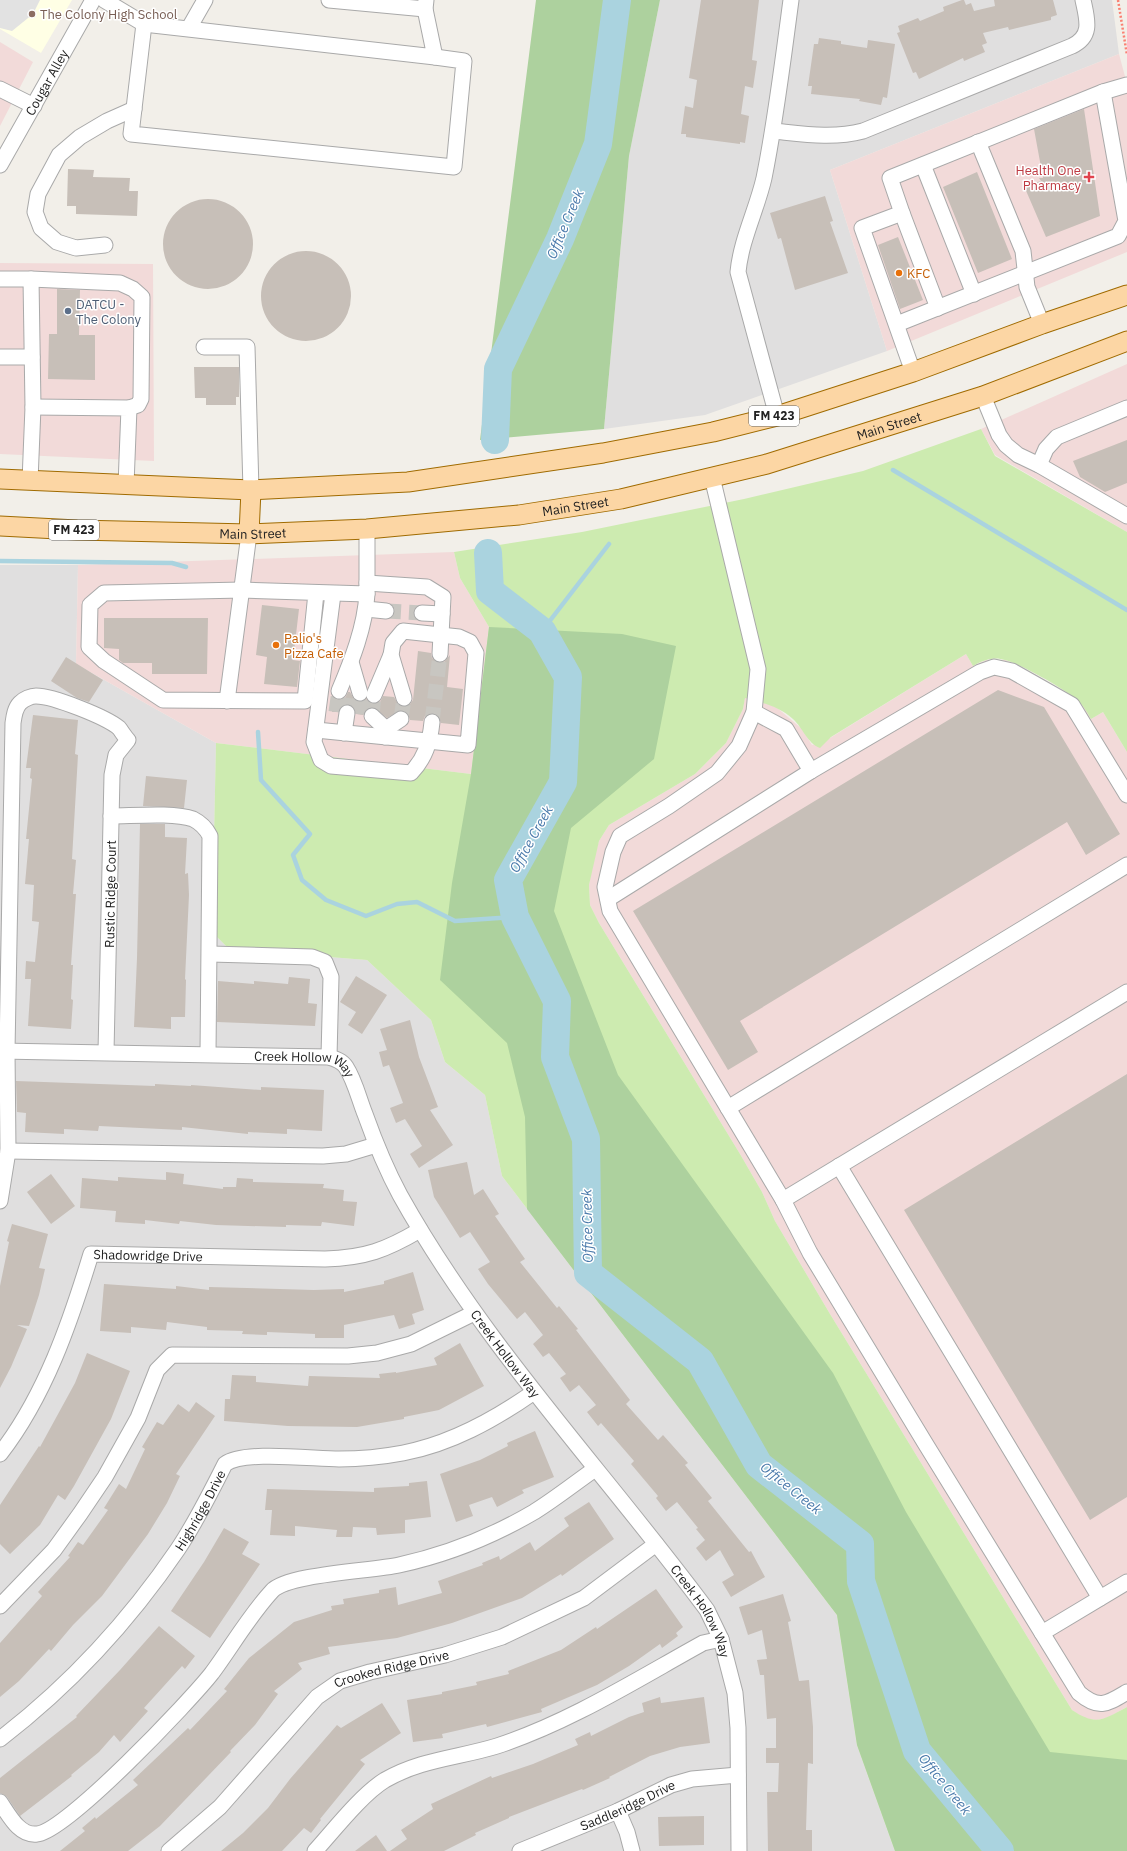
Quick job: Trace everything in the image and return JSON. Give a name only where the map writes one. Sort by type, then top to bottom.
[{"type":"main road","name":"FM 423","points":[[0,479],[30,481],[56,480],[126,485],[251,490],[408,482],[604,453],[713,432],[777,416],[913,372],[1042,324],[1127,295]]},
{"type":"main road","name":"Main Street","points":[[0,526],[78,530],[249,534],[367,529],[520,515],[621,498],[774,462],[983,396],[1127,341]]},
{"type":"main road","points":[[249,534],[251,490]]},
{"type":"street","name":"Cougar Alley","points":[[0,165],[93,0]]},
{"type":"street","points":[[104,0],[144,24],[464,61],[454,167],[131,134],[144,24]]},
{"type":"street","points":[[189,28],[205,0]]},
{"type":"street","points":[[328,0],[425,4],[435,57]]},
{"type":"street","points":[[777,416],[738,272],[740,258],[762,186],[773,131],[791,0]]},
{"type":"street","points":[[773,131],[832,136],[847,135],[863,130],[1072,46],[1080,42],[1086,32],[1087,20],[1083,0]]},
{"type":"street","points":[[938,308],[890,178],[1103,92],[1127,85]]},
{"type":"street","points":[[0,89],[34,106]]},
{"type":"street","points":[[897,324],[1026,274],[1118,236],[1126,221],[1103,92]]},
{"type":"street","points":[[105,245],[76,248],[57,242],[42,228],[35,212],[38,194],[59,156],[80,137],[107,121],[134,109]]},
{"type":"street","points":[[978,142],[1023,251],[1027,287],[1042,324]]},
{"type":"street","points":[[923,165],[974,294]]},
{"type":"street","points":[[902,213],[862,228],[913,372]]},
{"type":"street","points":[[0,279],[120,283],[133,289],[142,297],[141,399],[138,406],[129,408],[33,407]]},
{"type":"street","points":[[30,481],[33,407],[31,279]]},
{"type":"street","points":[[204,347],[247,347],[251,490]]},
{"type":"street","points":[[0,357],[32,358]]},
{"type":"street","points":[[983,396],[999,435],[1006,445],[1018,455],[1039,465],[1127,516]]},
{"type":"street","points":[[126,485],[129,408]]},
{"type":"street","points":[[1039,465],[1046,449],[1057,437],[1127,408]]},
{"type":"street","points":[[712,477],[758,668],[754,712],[739,746],[717,773],[620,836],[613,852],[605,887],[610,911],[783,1200],[810,1253],[1079,1693],[1089,1702],[1099,1704],[1109,1703],[1127,1692]]},
{"type":"street","points":[[351,662],[380,610],[367,588],[367,529]]},
{"type":"street","points":[[227,701],[249,534]]},
{"type":"street","points":[[316,593],[305,701],[162,700],[104,661],[89,647],[90,606],[104,593],[242,590],[316,593],[333,594],[367,588],[427,586],[443,597],[428,613],[441,635],[440,654]]},
{"type":"street","points":[[333,594],[314,742],[320,760],[332,766],[410,773],[420,763],[430,741],[432,722]]},
{"type":"street","points":[[316,730],[368,721],[430,741],[468,745],[476,654],[470,642],[459,637],[403,631],[393,643],[391,655],[372,695]]},
{"type":"street","points":[[351,662],[372,695]]},
{"type":"street","points":[[351,662],[372,695]]},
{"type":"street","points":[[608,899],[811,771],[980,672],[994,667],[1012,671],[1072,705],[1127,795]]},
{"type":"street","name":"Rustic Ridge Court","points":[[4,1051],[13,723],[15,711],[19,703],[26,698],[35,696],[49,698],[104,720],[118,728],[128,740],[116,755],[112,775],[106,1052]]},
{"type":"street","points":[[754,712],[786,729],[811,771]]},
{"type":"street","points":[[111,816],[173,816],[192,819],[207,829],[210,836],[208,1054]]},
{"type":"street","points":[[728,1108],[1127,865]]},
{"type":"street","points":[[210,954],[312,957],[325,962],[331,977],[329,1056]]},
{"type":"street","points":[[783,1200],[1127,992]]},
{"type":"street","points":[[0,1201],[8,1151],[4,1051]]},
{"type":"street","name":"Creek Hollow Way","points":[[4,1051],[329,1056],[337,1059],[345,1066],[351,1078],[376,1145],[398,1190],[420,1230],[474,1312],[534,1392],[707,1610],[721,1639],[735,1693],[739,1851]]},
{"type":"street","points":[[8,1151],[323,1156],[346,1154],[376,1145]]},
{"type":"street","points":[[839,1166],[1100,1598]]},
{"type":"street","name":"Shadowridge Drive","points":[[0,1454],[40,1388],[75,1305],[91,1254],[318,1259],[350,1258],[372,1254],[397,1243],[420,1230]]},
{"type":"street","points":[[0,1606],[54,1550],[80,1514],[105,1477],[138,1418],[157,1370],[172,1355],[348,1356],[377,1353],[411,1344],[474,1312]]},
{"type":"street","name":"Highridge Drive","points":[[0,1739],[22,1722],[67,1682],[106,1642],[146,1594],[179,1547],[226,1464],[232,1459],[262,1457],[339,1459],[404,1453],[470,1432],[534,1392]]},
{"type":"street","points":[[0,1802],[19,1828],[27,1834],[37,1834],[52,1828],[78,1808],[150,1742],[211,1674],[247,1622],[273,1589],[290,1582],[306,1579],[398,1566],[459,1547],[499,1530],[534,1511],[595,1469]]},
{"type":"street","name":"Crooked Ridge Drive","points":[[169,1851],[220,1806],[317,1697],[340,1682],[370,1672],[445,1655],[502,1637],[584,1598],[656,1544]]},
{"type":"street","points":[[1042,1634],[1127,1582]]},
{"type":"street","points":[[315,1851],[356,1806],[389,1778],[413,1766],[497,1746],[581,1712],[703,1643],[721,1639]]},
{"type":"street","name":"Saddleridge Drive","points":[[520,1851],[618,1811],[671,1785],[692,1778],[738,1775]]},
{"type":"street","points":[[618,1811],[627,1832],[632,1851]]},
{"type":"path","points":[[1118,0],[1127,55]]},
{"type":"shaded area","name":"The Colony High School","points":[[0,0],[72,0],[41,53],[0,29]]},
{"type":"shaded area","points":[[0,0],[40,0],[33,14],[12,31],[0,28]]},
{"type":"shaded area","points":[[660,0],[1112,0],[1119,54],[830,170],[887,351],[705,415],[604,429],[629,156]]},
{"type":"shaded area","points":[[0,42],[33,62],[0,126]]},
{"type":"shaded area","points":[[1119,54],[1127,84],[1127,252],[887,351],[830,170]]},
{"type":"shaded area","points":[[0,263],[153,264],[154,461],[0,454]]},
{"type":"shaded area","points":[[1127,364],[1127,532],[995,455],[981,429]]},
{"type":"shaded area","points":[[454,552],[460,578],[489,627],[471,774],[216,743],[76,664],[78,565]]},
{"type":"shaded area","points":[[0,565],[78,565],[76,664],[216,743],[212,932],[229,949],[367,960],[431,1020],[445,1062],[485,1095],[502,1176],[837,1615],[857,1745],[895,1851],[0,1851]]},
{"type":"shaded area","points":[[966,654],[973,666],[986,660],[1006,660],[1036,675],[1076,699],[1086,709],[1091,719],[1103,712],[1127,752],[1127,1707],[1107,1718],[1097,1720],[1085,1719],[1072,1710],[830,1314],[775,1221],[762,1192],[740,1154],[599,923],[590,905],[589,885],[593,860],[599,841],[609,825],[695,774],[726,743],[743,709],[745,697],[775,706],[802,729],[812,745],[830,738]]},
{"type":"green space","points":[[536,0],[660,0],[629,156],[604,429],[480,440]]},
{"type":"green space","points":[[981,429],[995,456],[1127,532],[1127,752],[1103,712],[1091,719],[1076,699],[1052,683],[1012,662],[997,658],[989,659],[973,666],[966,654],[831,737],[820,748],[812,743],[793,719],[782,711],[745,698],[743,709],[726,743],[695,774],[609,825],[599,841],[589,885],[590,905],[599,923],[740,1154],[762,1192],[775,1221],[830,1314],[1072,1710],[1080,1715],[1094,1720],[1105,1718],[1127,1707],[1127,1851],[895,1851],[857,1745],[837,1615],[502,1176],[485,1095],[445,1062],[431,1020],[367,960],[229,949],[212,932],[216,743],[471,774],[489,627],[460,578],[454,552],[582,532],[744,499],[863,471]]},
{"type":"green space","points":[[489,627],[622,634],[676,646],[654,759],[571,828],[554,911],[618,1075],[833,1373],[906,1512],[1050,1752],[1127,1760],[1127,1851],[895,1851],[857,1745],[837,1615],[527,1209],[525,1117],[507,1043],[440,980],[452,883],[471,774]]},
{"type":"building","points":[[701,0],[759,0],[752,60],[757,61],[753,88],[745,86],[741,114],[749,116],[745,143],[740,142],[740,144],[686,137],[686,134],[681,134],[685,106],[693,108],[697,80],[689,78]]},
{"type":"building","points":[[964,0],[966,5],[971,3],[974,11],[995,6],[994,0],[1053,0],[1057,15],[1051,17],[1051,20],[1009,30],[1008,27],[983,33],[987,43],[982,45],[985,52],[964,61],[963,58],[919,79],[916,72],[913,73],[897,33],[900,32],[898,26],[918,18],[920,21],[944,11],[943,7]]},
{"type":"building","points":[[819,38],[841,41],[841,44],[867,48],[868,40],[895,44],[887,98],[883,97],[881,105],[859,101],[860,99],[811,94],[812,86],[808,86],[814,44],[818,44]]},
{"type":"building","points":[[1084,109],[1100,216],[1046,237],[1024,186],[1041,181],[1039,178],[1043,178],[1034,129]]},
{"type":"building","points":[[68,169],[94,170],[93,177],[130,178],[129,191],[138,191],[137,216],[76,214],[76,206],[67,206]]},
{"type":"building","points":[[977,172],[1012,259],[978,273],[943,187]]},
{"type":"building","points":[[825,196],[833,221],[830,222],[848,273],[795,290],[781,238],[778,239],[770,213]]},
{"type":"building","points":[[208,199],[225,202],[240,212],[250,227],[253,244],[250,261],[240,276],[225,286],[208,289],[191,286],[176,276],[166,261],[163,244],[166,227],[176,212],[191,202]]},
{"type":"building","name":"KFC","points":[[898,237],[923,300],[900,309],[878,245]]},
{"type":"building","points":[[306,251],[323,254],[338,264],[348,279],[351,296],[348,313],[338,328],[323,338],[306,341],[289,338],[274,328],[264,313],[261,296],[264,279],[274,264],[289,254]]},
{"type":"building","name":"DATCU - The Colony","points":[[57,289],[80,290],[79,335],[95,335],[95,380],[48,379],[49,334],[57,334]]},
{"type":"building","points":[[194,367],[239,367],[239,397],[236,397],[236,405],[206,405],[206,398],[195,398]]},
{"type":"building","points":[[1127,440],[1127,483],[1105,492],[1080,477],[1073,461]]},
{"type":"building","points":[[262,605],[299,609],[293,660],[300,661],[297,687],[264,684],[267,657],[256,655]]},
{"type":"building","points":[[104,618],[208,618],[207,674],[152,674],[152,663],[123,663],[119,660],[119,649],[104,648]]},
{"type":"building","points":[[418,651],[431,653],[432,658],[439,663],[444,662],[450,655],[447,687],[463,689],[459,725],[441,723],[438,715],[433,713],[425,716],[423,721],[410,720],[408,714],[401,710],[387,718],[374,707],[366,710],[363,715],[356,714],[353,706],[348,704],[340,707],[338,712],[332,712],[333,698],[341,700],[345,698],[348,692],[350,692],[354,699],[358,702],[366,699],[370,703],[375,704],[380,702],[383,696],[394,697],[398,704],[402,707],[410,704],[413,700]]},
{"type":"building","points":[[66,657],[103,680],[89,702],[77,698],[51,681]]},
{"type":"building","points":[[998,690],[1044,707],[1120,834],[1086,855],[1067,822],[740,1021],[758,1052],[728,1070],[633,911]]},
{"type":"building","points":[[33,715],[78,720],[75,754],[78,755],[72,859],[76,860],[73,894],[76,894],[71,965],[73,965],[71,999],[73,1000],[71,1029],[28,1026],[31,979],[25,979],[26,961],[35,962],[39,922],[32,921],[34,885],[25,884],[29,839],[26,839],[32,779],[30,778],[31,768],[26,768]]},
{"type":"building","points":[[146,776],[187,780],[184,808],[143,806]]},
{"type":"building","points":[[140,824],[165,824],[165,837],[187,838],[185,874],[188,873],[189,895],[185,979],[185,1017],[171,1017],[171,1029],[134,1027]]},
{"type":"building","points":[[356,976],[387,995],[362,1034],[348,1025],[356,1012],[340,1002]]},
{"type":"building","points":[[289,977],[310,979],[308,1003],[317,1004],[315,1026],[217,1022],[218,981],[254,984],[254,981],[288,984]]},
{"type":"building","points":[[410,1020],[419,1057],[438,1107],[430,1110],[453,1145],[419,1168],[410,1154],[422,1146],[405,1119],[396,1123],[390,1108],[403,1103],[389,1065],[383,1067],[379,1052],[387,1050],[380,1029]]},
{"type":"building","points":[[1127,1074],[1127,1497],[1090,1520],[904,1210]]},
{"type":"building","points":[[16,1081],[155,1086],[155,1084],[191,1085],[261,1090],[261,1087],[324,1090],[322,1131],[287,1129],[287,1134],[248,1132],[248,1134],[182,1127],[182,1130],[99,1126],[98,1131],[64,1129],[64,1134],[25,1132],[26,1113],[17,1112]]},
{"type":"building","points":[[467,1162],[474,1195],[483,1189],[499,1214],[495,1216],[525,1259],[520,1262],[557,1308],[559,1306],[578,1329],[576,1330],[630,1400],[626,1404],[658,1440],[663,1435],[688,1463],[685,1465],[712,1498],[708,1501],[749,1552],[751,1551],[765,1577],[731,1597],[722,1582],[734,1575],[720,1550],[706,1561],[696,1548],[705,1540],[696,1529],[698,1528],[677,1502],[666,1511],[656,1498],[658,1496],[631,1464],[634,1461],[601,1423],[598,1426],[587,1412],[596,1405],[579,1385],[570,1392],[560,1378],[566,1374],[549,1353],[543,1357],[533,1344],[543,1335],[525,1312],[517,1319],[488,1284],[478,1269],[490,1262],[470,1232],[460,1238],[434,1197],[428,1170]]},
{"type":"building","points":[[166,1172],[184,1174],[183,1184],[223,1189],[223,1187],[236,1187],[237,1178],[253,1179],[253,1182],[324,1184],[323,1188],[344,1190],[343,1201],[357,1202],[354,1226],[322,1222],[321,1226],[286,1225],[286,1227],[216,1225],[180,1221],[179,1224],[145,1220],[145,1224],[115,1222],[116,1211],[80,1208],[82,1178],[118,1181],[118,1177],[166,1180]]},
{"type":"building","points":[[51,1174],[75,1206],[51,1224],[27,1192]]},
{"type":"building","points":[[12,1224],[48,1234],[39,1268],[45,1269],[39,1295],[29,1326],[17,1325],[27,1329],[11,1367],[0,1388],[0,1286],[9,1242],[7,1241]]},
{"type":"building","points":[[413,1272],[424,1310],[412,1314],[415,1324],[399,1329],[394,1315],[344,1325],[344,1338],[315,1338],[315,1334],[267,1332],[267,1335],[242,1334],[243,1331],[207,1330],[207,1327],[167,1322],[166,1330],[131,1327],[131,1333],[100,1331],[104,1284],[176,1289],[176,1286],[209,1290],[209,1287],[314,1290],[344,1289],[344,1292],[384,1284],[384,1281]]},
{"type":"building","points":[[460,1343],[484,1386],[439,1410],[404,1417],[404,1419],[357,1427],[288,1426],[224,1421],[225,1399],[230,1399],[232,1375],[256,1376],[256,1382],[308,1386],[309,1376],[380,1378],[379,1374],[396,1373],[437,1365],[434,1358]]},
{"type":"building","points":[[87,1353],[130,1371],[111,1419],[65,1500],[58,1495],[40,1525],[10,1554],[0,1544],[0,1505],[39,1446],[40,1447],[75,1383]]},
{"type":"building","points":[[196,1402],[215,1416],[176,1474],[180,1476],[167,1503],[148,1534],[102,1596],[73,1625],[51,1651],[49,1649],[19,1681],[0,1697],[0,1643],[42,1596],[38,1592],[70,1557],[68,1556],[78,1542],[83,1545],[108,1510],[104,1508],[119,1484],[126,1489],[145,1449],[142,1447],[157,1422],[163,1425],[178,1404],[189,1412]]},
{"type":"building","points":[[535,1431],[554,1477],[522,1490],[524,1493],[497,1507],[492,1497],[469,1505],[473,1516],[456,1522],[440,1474],[480,1460],[508,1446],[507,1443]]},
{"type":"building","points":[[427,1481],[431,1517],[405,1520],[405,1533],[377,1535],[376,1528],[353,1527],[352,1537],[336,1537],[337,1530],[295,1526],[295,1536],[270,1535],[272,1510],[265,1510],[267,1489],[374,1492],[374,1488],[409,1486],[409,1483]]},
{"type":"building","points":[[589,1502],[614,1539],[562,1576],[561,1574],[522,1598],[452,1623],[397,1638],[328,1647],[330,1654],[298,1663],[302,1669],[274,1691],[278,1694],[255,1725],[160,1826],[128,1851],[60,1851],[85,1831],[82,1828],[95,1817],[96,1819],[138,1785],[133,1780],[188,1728],[190,1730],[227,1691],[224,1689],[249,1658],[294,1622],[332,1610],[331,1606],[344,1604],[343,1599],[379,1593],[379,1590],[396,1587],[398,1605],[442,1593],[438,1581],[483,1565],[482,1563],[499,1556],[500,1560],[530,1542],[535,1551],[569,1526],[564,1518]]},
{"type":"building","points":[[224,1528],[249,1542],[242,1554],[260,1564],[210,1638],[171,1611],[204,1562]]},
{"type":"building","points":[[656,1589],[683,1627],[676,1633],[678,1636],[662,1648],[660,1644],[629,1666],[597,1685],[541,1709],[542,1712],[487,1727],[486,1724],[442,1734],[443,1738],[413,1742],[407,1700],[442,1694],[442,1692],[477,1685],[476,1682],[509,1674],[508,1671],[561,1650],[596,1627],[597,1629]]},
{"type":"building","points":[[783,1594],[791,1621],[788,1622],[799,1681],[809,1680],[813,1727],[813,1764],[808,1763],[806,1830],[812,1830],[812,1851],[768,1851],[767,1792],[778,1792],[779,1763],[766,1763],[766,1748],[776,1748],[776,1718],[767,1719],[764,1675],[760,1675],[757,1660],[767,1659],[762,1630],[748,1635],[739,1607]]},
{"type":"building","points":[[159,1626],[195,1656],[185,1669],[182,1666],[144,1708],[148,1711],[120,1742],[114,1735],[99,1752],[71,1775],[72,1776],[20,1816],[7,1797],[0,1793],[0,1778],[77,1717],[76,1716]]},
{"type":"building","points":[[660,1697],[661,1703],[704,1697],[710,1743],[680,1747],[650,1756],[609,1777],[610,1778],[583,1790],[582,1789],[509,1817],[475,1833],[476,1835],[444,1851],[390,1851],[407,1839],[401,1830],[433,1809],[431,1804],[491,1776],[492,1778],[533,1764],[578,1745],[575,1739],[590,1732],[591,1736],[629,1717],[644,1712],[642,1703]]},
{"type":"building","points":[[382,1703],[401,1733],[360,1760],[365,1764],[320,1819],[321,1820],[311,1833],[304,1828],[282,1851],[221,1851],[243,1833],[268,1808],[290,1779],[337,1725],[341,1728]]},
{"type":"building","points":[[704,1816],[704,1845],[659,1846],[658,1817]]},
{"type":"building","points":[[376,1835],[387,1851],[355,1851]]},
{"type":"waterway","name":"Office Creek","points":[[495,440],[498,369],[560,239],[598,144],[617,0]]},
{"type":"waterway","points":[[893,470],[1127,610]]},
{"type":"waterway","points":[[542,631],[609,544]]},
{"type":"waterway","name":"Office Creek","points":[[488,553],[490,591],[542,631],[568,677],[563,782],[508,880],[515,917],[557,1001],[555,1057],[586,1139],[588,1273],[700,1361],[759,1465],[860,1544],[861,1581],[917,1751],[1000,1851]]},
{"type":"waterway","points":[[0,561],[172,563],[186,567]]},
{"type":"waterway","points":[[258,732],[261,780],[310,834],[293,855],[302,880],[326,900],[366,916],[397,904],[417,902],[455,921],[515,917]]},
{"type":"tunnel","points":[[386,611],[422,613]]},
{"type":"tunnel","points":[[432,722],[440,654]]},
{"type":"tunnel","points":[[336,712],[339,691]]},
{"type":"tunnel","points":[[347,713],[350,692]]},
{"type":"tunnel","points":[[358,714],[360,693]]},
{"type":"tunnel","points":[[372,716],[374,695]]},
{"type":"tunnel","points":[[401,719],[404,698]]},
{"type":"place","name":"The Colony High School","points":[[32,14]]},
{"type":"place","name":"Health One Pharmacy","points":[[1089,177]]},
{"type":"place","name":"KFC","points":[[899,273]]},
{"type":"place","name":"DATCU - The Colony","points":[[68,311]]},
{"type":"place","name":"Palio's Pizza Cafe","points":[[276,645]]}]
